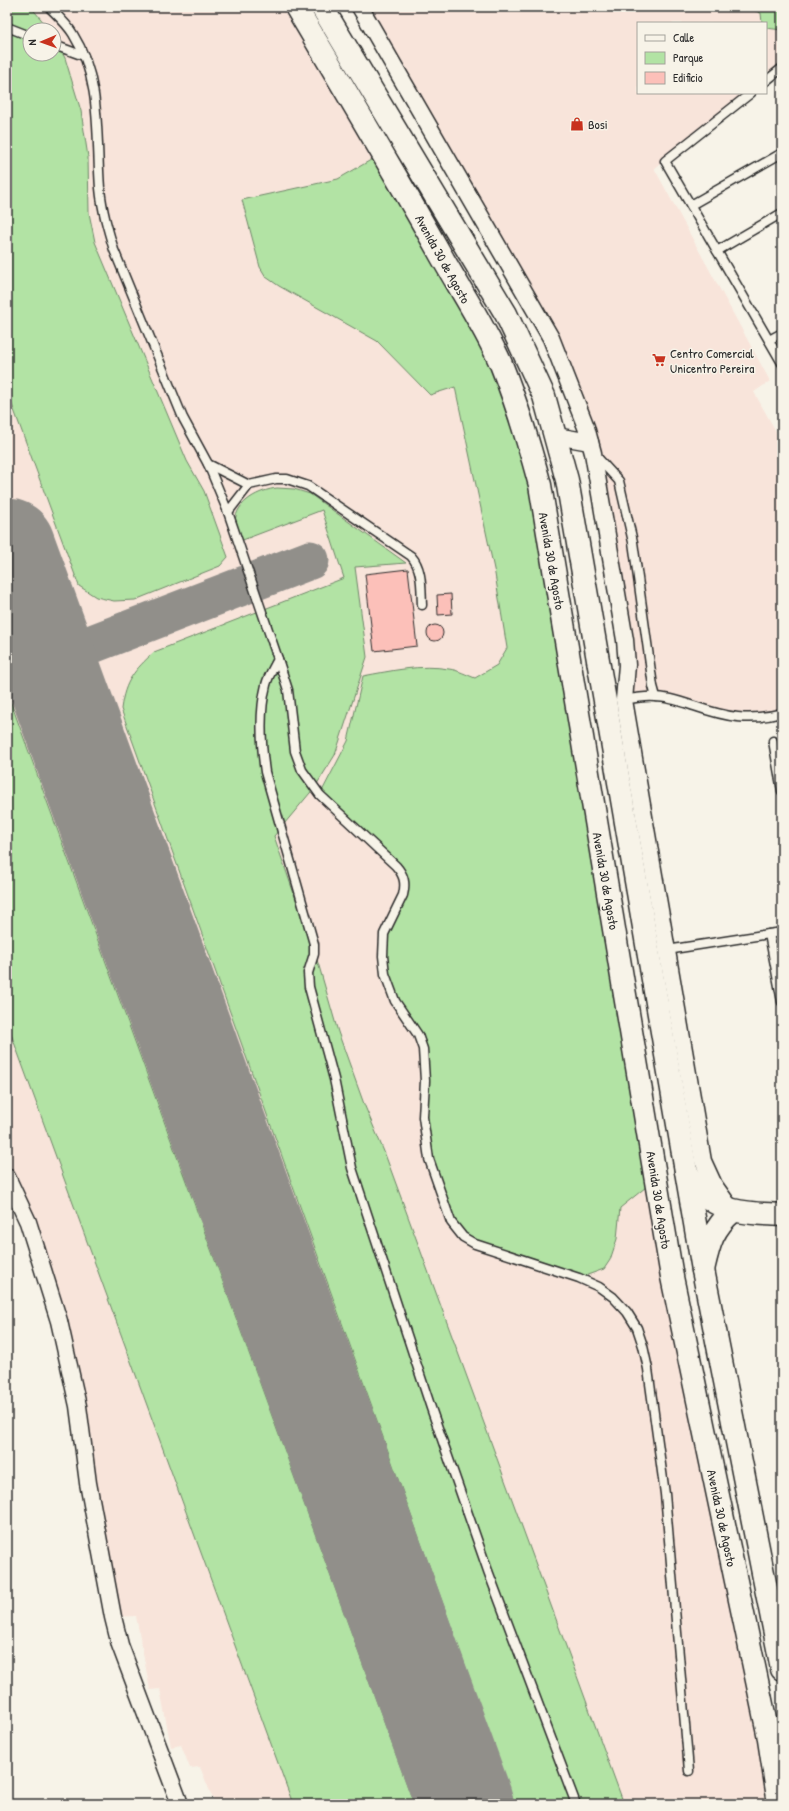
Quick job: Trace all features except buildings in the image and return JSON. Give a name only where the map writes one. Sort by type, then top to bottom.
[{"type":"main road","name":"Avenida 30 de Agosto","points":[[296,7],[387,159],[483,329],[500,363],[516,403],[529,445],[542,501],[672,1277],[768,1733],[779,1804]]},
{"type":"main road","name":"Avenida 30 de Agosto","points":[[322,7],[506,314],[544,396],[556,436],[567,480],[615,703],[686,1171],[703,1270],[782,1669]]},
{"type":"main road","points":[[686,1171],[701,1192],[733,1212],[782,1215]]},
{"type":"main road","points":[[703,1270],[708,1244],[721,1222],[733,1212]]},
{"type":"street","points":[[360,7],[551,338],[586,427],[625,640],[627,665],[615,703],[667,950],[703,1161],[714,1185],[733,1212]]},
{"type":"street","points":[[556,436],[591,448]]},
{"type":"street","points":[[7,1177],[28,1222],[59,1321],[78,1406],[88,1483],[113,1617],[120,1645],[180,1804]]},
{"type":"lane","points":[[50,7],[65,22],[84,56],[95,97],[98,118],[100,186],[107,228],[114,250],[183,418],[208,464],[228,512],[288,690],[295,751],[302,770],[309,783],[320,795],[401,871],[404,880],[405,888],[403,894],[384,934],[383,956],[385,974],[395,1001],[418,1035],[423,1049],[425,1063],[423,1117],[425,1138],[429,1159],[451,1222],[463,1237],[475,1244],[579,1278],[599,1288],[613,1297],[627,1312],[637,1328],[643,1346],[648,1370],[665,1494],[689,1771]]},
{"type":"lane","points":[[7,27],[22,33]]},
{"type":"lane","points":[[62,48],[84,56]]},
{"type":"lane","points":[[767,80],[782,68]]},
{"type":"lane","points":[[750,94],[665,161],[782,363]]},
{"type":"lane","points":[[691,205],[782,153]]},
{"type":"lane","points":[[717,251],[782,213]]},
{"type":"lane","points":[[769,340],[782,333]]},
{"type":"lane","points":[[591,448],[619,481],[633,542],[653,686],[656,696]]},
{"type":"lane","points":[[208,464],[249,485]]},
{"type":"lane","points":[[228,512],[249,485],[276,479],[287,479],[308,486],[411,556],[419,571],[422,605]]},
{"type":"lane","points":[[278,659],[266,684],[263,710],[262,750],[265,772],[314,944],[314,954],[308,974],[309,987],[334,1079],[352,1168],[431,1408],[488,1571],[576,1804]]},
{"type":"lane","points":[[615,703],[643,697],[656,696],[674,700],[720,715],[737,718],[752,718],[782,713]]},
{"type":"lane","points":[[773,741],[782,791]]},
{"type":"lane","points":[[667,950],[782,932]]},
{"type":"lane","points":[[769,934],[782,1002]]},
{"type":"shaded area","points":[[7,7],[296,7],[429,234],[656,1179],[779,1804],[215,1804],[200,1767],[190,1768],[181,1745],[171,1747],[160,1689],[150,1690],[136,1616],[113,1617],[78,1406],[7,1177]]},
{"type":"shaded area","name":"Centro Comercial Unicentro Pereira","points":[[360,7],[745,7],[762,13],[762,22],[637,22],[637,94],[750,94],[654,168],[770,381],[754,392],[778,435],[782,433],[782,713],[752,718],[674,700],[624,700],[626,688],[593,453],[551,338]]},
{"type":"shaded area","points":[[767,28],[782,30],[782,68],[767,80]]},
{"type":"green space","points":[[7,7],[31,7],[43,22],[22,22],[22,62],[62,62],[62,52],[65,58],[81,111],[88,157],[89,213],[95,242],[187,461],[204,491],[228,557],[220,566],[135,600],[114,601],[96,597],[79,586],[7,391]]},
{"type":"green space","points":[[745,7],[782,7],[782,30],[767,28],[767,22],[762,22],[761,13]]},
{"type":"green space","points":[[383,153],[515,403],[656,1179],[620,1208],[617,1239],[610,1260],[604,1269],[579,1278],[475,1244],[457,1230],[429,1159],[423,1049],[395,1001],[383,956],[392,916],[404,880],[320,795],[348,741],[363,676],[395,670],[427,667],[459,671],[475,678],[497,665],[507,648],[495,574],[455,387],[430,395],[377,341],[279,286],[266,277],[260,267],[242,200],[338,179]]},
{"type":"green space","points":[[277,488],[294,489],[310,494],[406,563],[355,567],[367,657],[335,755],[315,787],[274,836],[319,966],[338,1032],[364,1104],[385,1154],[624,1804],[515,1804],[121,709],[128,683],[141,665],[154,652],[344,578],[322,510],[240,541],[235,522],[236,515],[240,508],[250,498],[257,494]]},
{"type":"green space","points":[[7,692],[414,1804],[293,1804],[7,1023]]},
{"type":"taxiway","points":[[48,661],[310,560]]},
{"type":"runway","points":[[7,547],[465,1804]]},
{"type":"place","name":"Bosi","points":[[577,124]]},
{"type":"place","name":"Centro Comercial Unicentro Pereira","points":[[659,360]]}]
